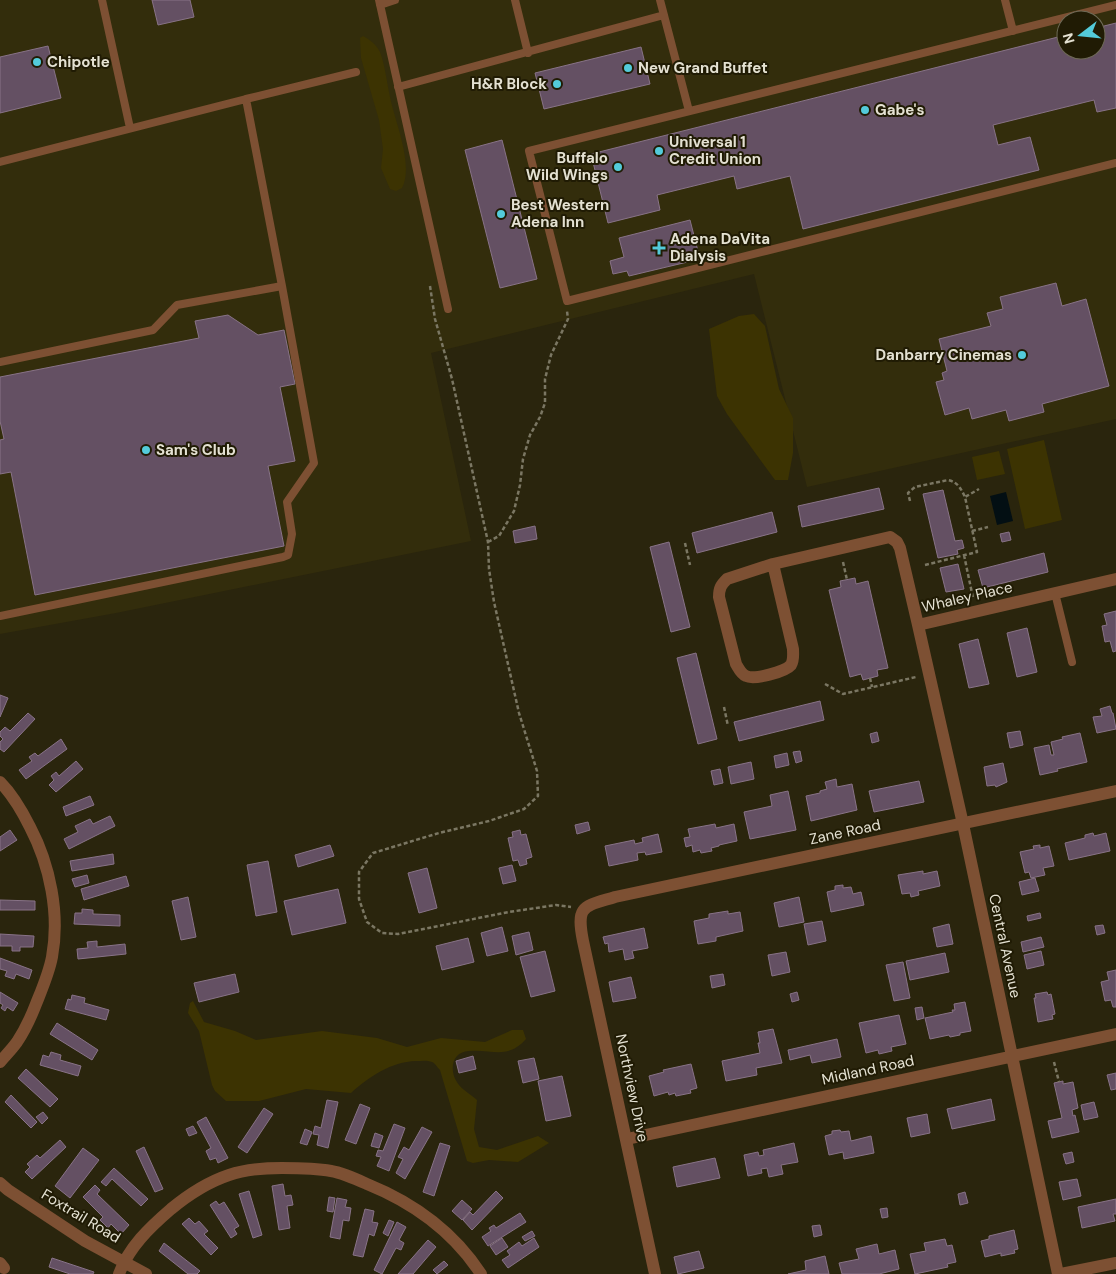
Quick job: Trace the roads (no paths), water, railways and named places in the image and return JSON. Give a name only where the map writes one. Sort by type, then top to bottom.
[{"type":"street","name":"Whaley Place","points":[[773,564],[794,660],[790,666],[782,671],[754,678],[747,677],[741,673],[736,664],[719,597],[719,590],[727,580],[773,564],[890,537],[894,539],[900,548],[918,625],[1116,579]]},
{"type":"street","name":"Central Avenue","points":[[918,625],[1060,1274]]},
{"type":"street","points":[[0,782],[8,790],[39,844],[48,873],[54,905],[54,930],[52,956],[44,983],[31,1015],[17,1042],[0,1062]]},
{"type":"street","name":"Zane Road","points":[[582,910],[588,906],[615,897],[1116,791]]},
{"type":"street","name":"Northview Drive","points":[[582,910],[580,918],[582,934],[627,1139],[654,1274]]},
{"type":"street","name":"Midland Road","points":[[627,1139],[1116,1034]]},
{"type":"street","points":[[119,1274],[124,1261],[136,1242],[179,1202],[203,1187],[229,1175],[260,1168],[332,1171],[385,1191],[434,1221],[455,1240],[481,1274]]},
{"type":"street","name":"Foxtrail Road","points":[[3,1191],[85,1241],[146,1274]]},
{"type":"street","points":[[1060,1274],[1116,1263]]},
{"type":"lane","points":[[102,0],[130,128]]},
{"type":"lane","points":[[395,0],[379,2],[448,309]]},
{"type":"lane","points":[[516,0],[528,53]]},
{"type":"lane","points":[[660,0],[689,111]]},
{"type":"lane","points":[[1005,0],[1013,31]]},
{"type":"lane","points":[[1116,5],[529,151],[567,301],[1116,163]]},
{"type":"lane","points":[[398,87],[664,15]]},
{"type":"lane","points":[[0,162],[356,72]]},
{"type":"lane","points":[[0,616],[288,555],[292,534],[287,502],[314,462],[246,99]]},
{"type":"lane","points":[[0,362],[153,330],[177,305],[282,286]]},
{"type":"lane","points":[[1055,593],[1072,662]]},
{"type":"place","name":"Chipotle","points":[[37,62]]},
{"type":"place","name":"New Grand Buffet","points":[[628,68]]},
{"type":"place","name":"H&R Block","points":[[557,84]]},
{"type":"place","name":"Gabe's","points":[[865,110]]},
{"type":"place","name":"Universal 1 Credit Union","points":[[659,151]]},
{"type":"place","name":"Buffalo Wild Wings","points":[[618,167]]},
{"type":"place","name":"Best Western Adena Inn","points":[[501,214]]},
{"type":"place","name":"Adena DaVita Dialysis","points":[[659,248]]},
{"type":"place","name":"Danbarry Cinemas","points":[[1022,355]]},
{"type":"place","name":"Sam's Club","points":[[146,450]]}]
